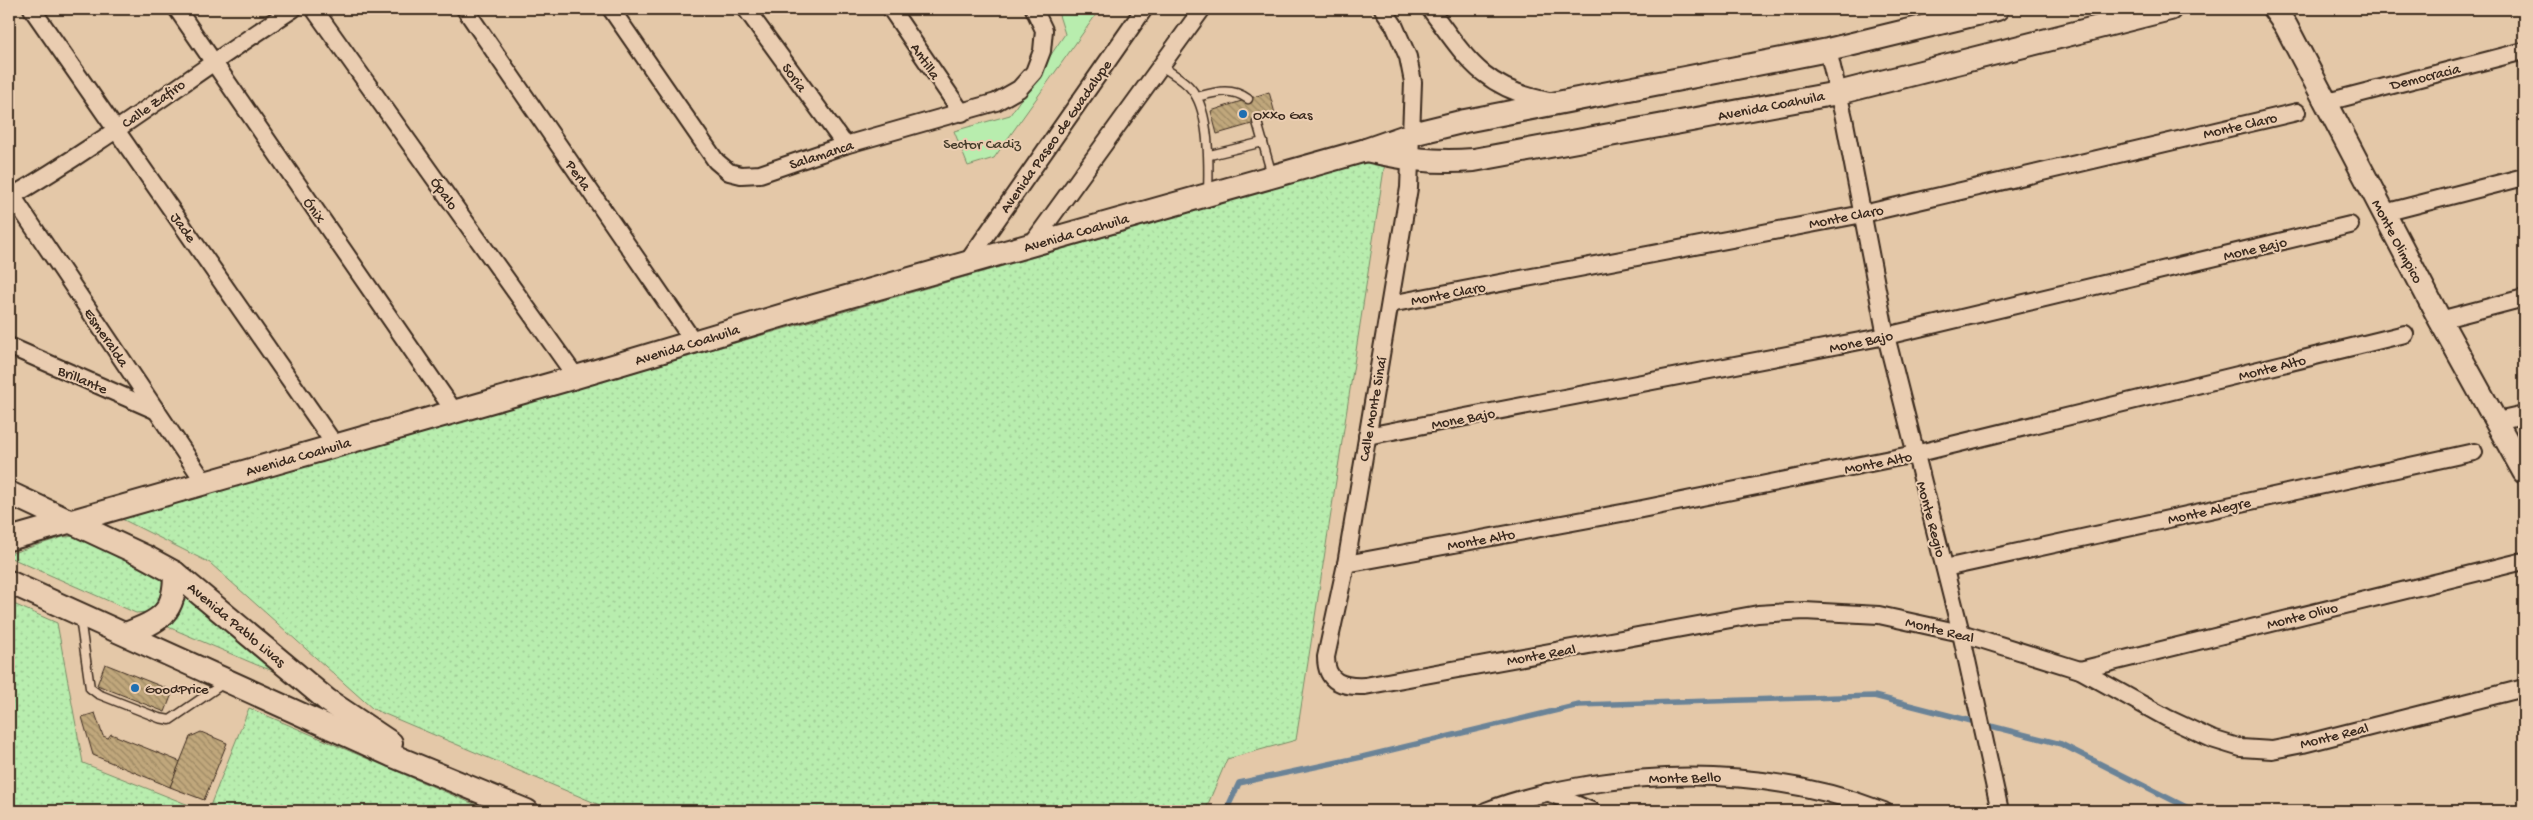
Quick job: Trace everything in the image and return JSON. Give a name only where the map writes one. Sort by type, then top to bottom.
[{"type":"street","name":"Jade","points":[[32,9],[336,445]]},
{"type":"street","name":"Ónix","points":[[177,9],[454,411]]},
{"type":"street","name":"Calle Zafiro","points":[[10,195],[115,130],[213,60],[293,9]]},
{"type":"street","name":"Ópalo","points":[[314,9],[576,377]]},
{"type":"street","name":"Perla","points":[[465,9],[694,342]]},
{"type":"street","name":"Salamanca","points":[[611,9],[716,161],[729,172],[741,175],[760,174],[845,145],[962,113],[996,102],[1019,89],[1034,72],[1042,51],[1044,30],[1034,9]]},
{"type":"street","name":"Soria","points":[[746,9],[845,145]]},
{"type":"street","name":"Antilla","points":[[891,9],[962,113]]},
{"type":"street","name":"Avenida Paseo de Guadalupe","points":[[966,264],[1144,9]]},
{"type":"street","points":[[1031,245],[1202,9]]},
{"type":"street","points":[[1383,9],[1394,25],[1408,57],[1414,105],[1412,134]]},
{"type":"street","points":[[1430,9],[1483,74],[1506,90],[1530,98],[1561,104]]},
{"type":"street","name":"Avenida Coahuila","points":[[9,539],[1366,150],[1412,134],[1465,121],[1561,104],[1828,50],[1997,9]]},
{"type":"street","name":"Avenida Coahuila","points":[[1366,150],[1411,160],[1440,163],[1474,160],[1838,93],[2170,9]]},
{"type":"street","name":"Monte Olimpico","points":[[2274,9],[2286,26],[2440,320],[2524,472]]},
{"type":"street","name":"Monte Regio","points":[[1828,50],[1863,214],[1886,336],[1961,633],[2000,811]]},
{"type":"street","name":"Democracia","points":[[2326,102],[2524,51]]},
{"type":"street","name":"Monte Claro","points":[[1390,304],[1863,214],[2297,112]]},
{"type":"street","name":"Calle Monte Sinaí","points":[[1334,680],[1328,672],[1326,657],[1346,564],[1390,304],[1409,188],[1412,134]]},
{"type":"street","points":[[2384,213],[2524,177]]},
{"type":"street","name":"Esmeralda","points":[[10,195],[205,483]]},
{"type":"street","name":"Mone Bajo","points":[[1367,436],[1886,336],[2350,225]]},
{"type":"street","points":[[2440,320],[2524,298]]},
{"type":"street","name":"Monte Alto","points":[[1346,564],[1617,514],[1915,454],[2405,334]]},
{"type":"street","name":"Brillante","points":[[9,346],[157,411]]},
{"type":"street","points":[[2497,421],[2524,415]]},
{"type":"street","name":"Monte Alegre","points":[[1945,568],[2474,452]]},
{"type":"street","name":"Avenida Pablo Livas","points":[[9,494],[71,521],[175,573],[327,700],[451,780]]},
{"type":"street","name":"Monte Olivo","points":[[2080,670],[2524,561]]},
{"type":"street","points":[[126,634],[156,622],[167,612],[174,593],[175,573]]},
{"type":"street","name":"Avenida Pablo Livas","points":[[9,582],[391,755],[527,811]]},
{"type":"street","name":"Monte Real","points":[[1334,680],[1345,685],[1365,686],[1767,613],[1804,611],[1879,615],[1961,633],[2080,670],[2167,718],[2212,739],[2241,748],[2272,750],[2524,688]]},
{"type":"street","name":"Monte Bello","points":[[1486,811],[1507,802],[1547,792],[1628,779],[1721,776],[1804,786],[1852,799],[1884,811]]},
{"type":"street","points":[[1547,792],[1592,811]]},
{"type":"lane","points":[[1161,66],[1191,88],[1197,97],[1210,155],[1208,195]]},
{"type":"lane","points":[[1197,97],[1221,90],[1241,94],[1248,99]]},
{"type":"lane","points":[[1257,122],[1272,177]]},
{"type":"lane","points":[[1210,155],[1263,142]]},
{"type":"lane","points":[[79,614],[89,684],[98,694],[159,718],[170,720],[227,681]]},
{"type":"green space","name":"Sector Cadiz","points":[[1057,9],[1100,9],[994,158],[968,166],[954,131],[1010,115],[1065,34]]},
{"type":"green space","points":[[1386,156],[1296,740],[1227,759],[1205,811],[614,811],[373,709],[210,563],[122,519]]},
{"type":"green space","points":[[78,536],[165,578],[164,600],[149,612],[136,613],[9,557],[9,554],[63,537]]},
{"type":"green space","points":[[189,597],[287,676],[166,626]]},
{"type":"green space","points":[[9,602],[57,623],[83,763],[204,811],[9,811]]},
{"type":"green space","points":[[249,708],[490,811],[208,811]]},
{"type":"building","name":"Oxxo Gas","points":[[1269,92],[1276,117],[1217,134],[1211,111]]},
{"type":"building","name":"GoodPrice","points":[[105,664],[173,691],[165,712],[97,685]]},
{"type":"building","points":[[95,713],[103,736],[108,738],[111,734],[181,762],[170,787],[93,755],[82,717]]},
{"type":"building","points":[[201,732],[227,743],[204,800],[170,787],[190,737]]},
{"type":"waterway","points":[[1226,811],[1239,783],[1362,757],[1579,705],[1874,696],[2061,744],[2194,811]]},
{"type":"place","name":"Oxxo Gas","points":[[1243,114]]},
{"type":"place","name":"GoodPrice","points":[[135,688]]}]
